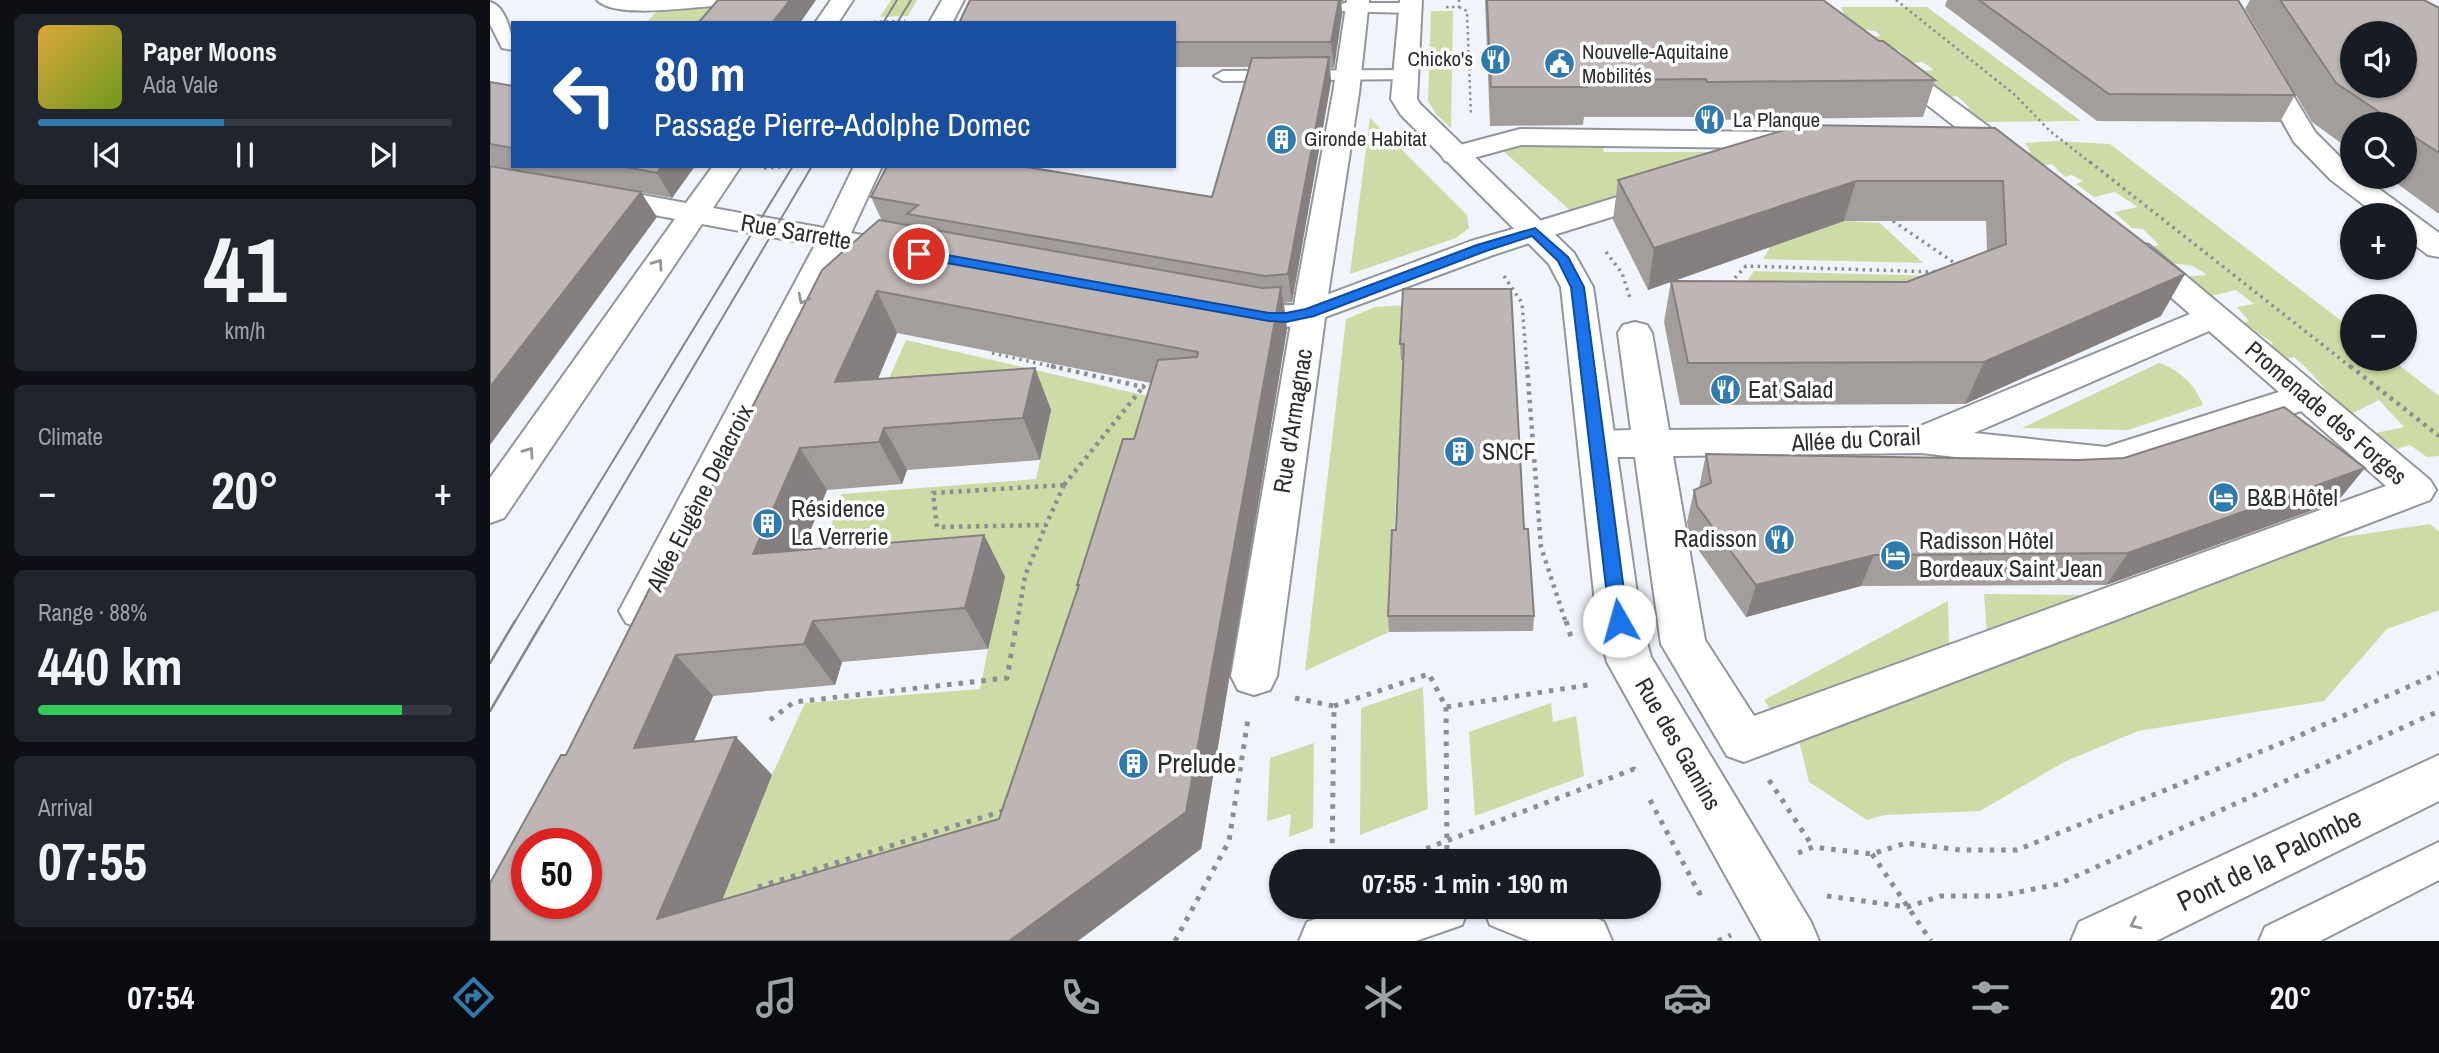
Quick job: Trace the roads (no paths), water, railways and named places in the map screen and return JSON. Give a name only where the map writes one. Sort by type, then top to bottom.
[{"type":"street","points":[[827,21],[842,0]]},
{"type":"street","points":[[1804,0],[1973,143]]},
{"type":"street","points":[[2225,0],[2304,136],[2341,174],[2380,203]]},
{"type":"street","points":[[1404,87],[1411,4]]},
{"type":"street","name":"Rue d'Armagnac","points":[[1254,676],[1309,313],[1349,75],[1353,5]]},
{"type":"street","name":"Rue des Gamins","points":[[1404,87],[1410,109],[1563,260],[1577,287],[1599,444],[1619,621],[1630,662],[1792,941]]},
{"type":"street","points":[[1936,129],[2012,157],[2043,181]]},
{"type":"street","points":[[1455,155],[1520,137],[1789,146],[1743,166]]},
{"type":"street","points":[[490,508],[726,168]]},
{"type":"street","name":"Allée Eugène Delacroix","points":[[624,643],[834,239],[867,168]]},
{"type":"street","points":[[1207,306],[1269,317],[1309,313],[1482,248],[1693,182]]},
{"type":"street","name":"Rue Sarrette","points":[[572,191],[935,257]]},
{"type":"street","points":[[2417,232],[2439,248]]},
{"type":"street","name":"Promenade des Forges","points":[[1652,444],[1683,644],[1744,741],[2416,490],[2214,316],[2115,235]]},
{"type":"street","name":"Allée du Corail","points":[[1599,444],[1922,440],[2104,365],[2214,316]]},
{"type":"street","points":[[1635,333],[1652,444]]},
{"type":"street","points":[[1922,440],[2107,461],[2307,396]]},
{"type":"street","name":"Pont de la Palombe","points":[[2098,941],[2439,777]]},
{"type":"street","points":[[1326,941],[1400,919]]},
{"type":"street","points":[[1543,919],[1586,941]]},
{"type":"lane","points":[[605,0],[611,4],[715,1]]},
{"type":"lane","points":[[1353,5],[1411,4]]},
{"type":"lane","points":[[490,7],[508,44],[511,45]]},
{"type":"lane","points":[[1223,76],[1349,75],[1404,87]]},
{"type":"lane","points":[[2279,941],[2439,860]]},
{"type":"tram line","points":[[884,21],[897,0]]},
{"type":"tram line","points":[[898,21],[911,0]]},
{"type":"tram line","points":[[514,623],[792,168]]},
{"type":"tram line","points":[[542,623],[811,168]]},
{"type":"tram line","points":[[490,663],[515,621]]},
{"type":"tram line","points":[[490,711],[543,621]]},
{"type":"place","name":"Chicko's","points":[[1496,59]]},
{"type":"place","name":"Nouvelle-Aquitaine Mobilités","points":[[1559,64]]},
{"type":"place","name":"La Planque","points":[[1710,120]]},
{"type":"place","name":"Gironde Habitat","points":[[1281,139]]},
{"type":"place","name":"Eat Salad","points":[[1725,390]]},
{"type":"place","name":"SNCF","points":[[1459,452]]},
{"type":"place","name":"B&B Hôtel","points":[[2224,498]]},
{"type":"place","name":"Résidence La Verrerie","points":[[768,523]]},
{"type":"place","name":"Radisson","points":[[1780,539]]},
{"type":"place","name":"Radisson Hôtel Bordeaux Saint Jean","points":[[1896,555]]},
{"type":"place","name":"Prelude","points":[[1134,763]]}]
